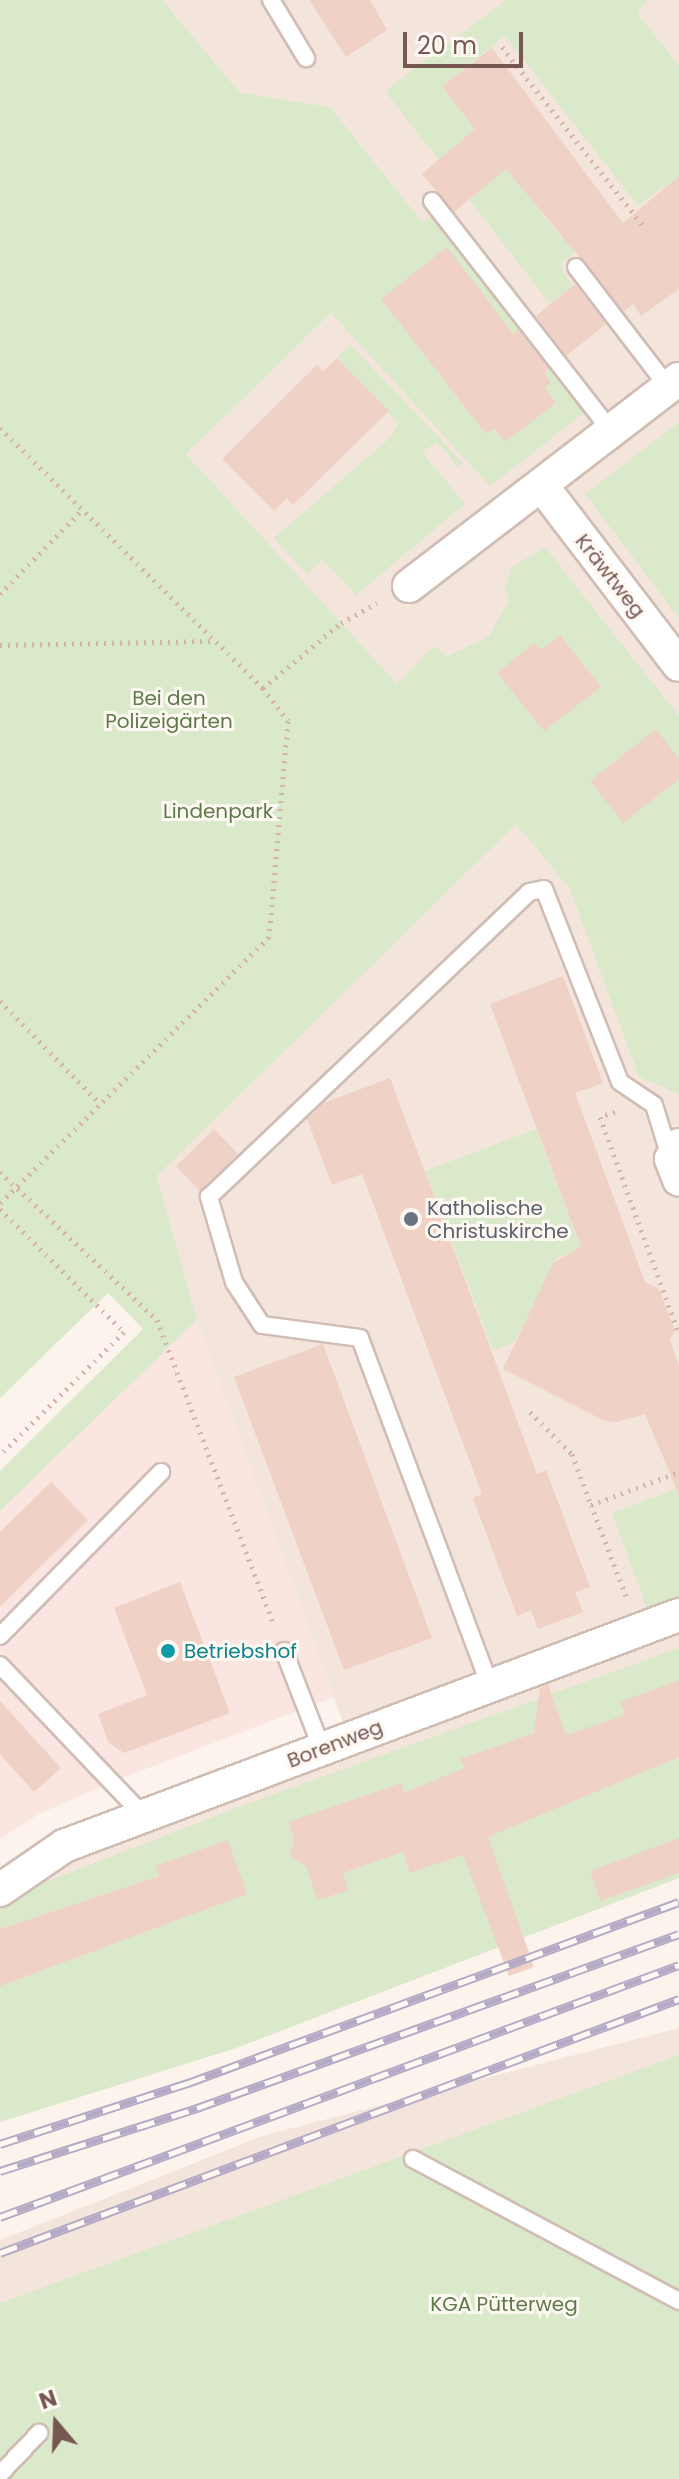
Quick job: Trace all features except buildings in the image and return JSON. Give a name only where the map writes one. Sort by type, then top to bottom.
[{"type":"street","points":[[409,586],[674,383]]},
{"type":"street","name":"Kräwtweg","points":[[542,486],[679,665]]},
{"type":"street","name":"Borenweg","points":[[3,1883],[64,1846],[679,1615]]},
{"type":"lane","points":[[271,0],[306,58]]},
{"type":"lane","points":[[432,201],[612,432]]},
{"type":"lane","points":[[576,267],[674,383]]},
{"type":"lane","points":[[490,1686],[360,1338],[262,1325],[234,1282],[209,1197],[529,892],[544,889],[620,1082],[654,1105],[676,1161]]},
{"type":"lane","points":[[0,1636],[161,1472]]},
{"type":"lane","points":[[284,1651],[322,1749]]},
{"type":"lane","points":[[0,1665],[144,1816]]},
{"type":"lane","points":[[413,2159],[679,2301]]},
{"type":"lane","points":[[0,2474],[39,2433]]},
{"type":"path","points":[[502,47],[642,224]]},
{"type":"path","points":[[0,428],[263,688],[288,721],[269,937],[0,1203]]},
{"type":"path","points":[[0,594],[81,511]]},
{"type":"path","points":[[263,688],[341,623]]},
{"type":"path","points":[[0,645],[214,641]]},
{"type":"path","points":[[0,1001],[100,1104]]},
{"type":"path","points":[[620,1082],[630,1107],[600,1117],[679,1334]]},
{"type":"path","points":[[0,1172],[157,1320],[284,1651]]},
{"type":"path","points":[[0,1209],[124,1332],[0,1455]]},
{"type":"path","points":[[530,1412],[572,1454],[640,1630]]},
{"type":"path","points":[[591,1505],[679,1472]]},
{"type":"shaded area","points":[[161,0],[679,0],[679,1878],[236,2048],[0,2122],[0,1890],[349,1739],[197,1320],[157,1176],[501,835],[459,753],[186,454],[423,224],[240,94]]},
{"type":"shaded area","points":[[197,1320],[334,1697],[112,1782],[41,1813],[0,1839],[0,1511]]},
{"type":"shaded area","name":"KGA Pütterweg","points":[[679,2028],[679,2479],[0,2479],[0,2240],[265,2135]]},
{"type":"green space","name":"Lindenpark","points":[[0,0],[162,0],[240,93],[330,107],[423,223],[432,216],[585,412],[490,486],[331,313],[186,454],[397,684],[434,646],[448,656],[488,637],[509,601],[505,587],[512,567],[545,547],[679,716],[679,1094],[639,1077],[570,889],[516,824],[157,1176],[197,1320],[0,1511],[0,1471],[143,1329],[108,1293],[0,1398]]},
{"type":"green space","points":[[506,0],[648,0],[637,13],[679,66],[679,176],[638,206],[505,36],[442,86],[561,238],[568,233],[580,248],[560,264],[572,286],[550,304],[385,91]]},
{"type":"green space","points":[[350,344],[463,463],[458,467],[437,442],[422,452],[465,504],[356,595],[322,560],[307,574],[274,538],[391,437],[398,423],[337,358]]},
{"type":"green space","points":[[679,422],[679,618],[585,494]]},
{"type":"green space","points":[[536,1129],[584,1256],[558,1256],[515,1342],[493,1351],[425,1171]]},
{"type":"green space","points":[[679,1488],[679,1599],[648,1611],[612,1513]]},
{"type":"green space","points":[[679,1648],[679,1878],[236,2048],[0,2122],[0,1909],[38,1885],[244,1805]]},
{"type":"green space","name":"KGA Pütterweg","points":[[679,2055],[679,2479],[0,2479],[0,2303]]},
{"type":"railway","points":[[0,2144],[188,2083],[679,1902]]},
{"type":"railway","points":[[0,2171],[197,2108],[679,1934]]},
{"type":"railway","points":[[0,2217],[679,1965]]},
{"type":"railway","points":[[0,2253],[679,1999]]},
{"type":"place","name":"Katholische Christuskirche","points":[[411,1219]]},
{"type":"place","name":"Betriebshof","points":[[168,1651]]},
{"type":"park label","name":"Bei den Polizeigärten","points":[[169,710]]}]
